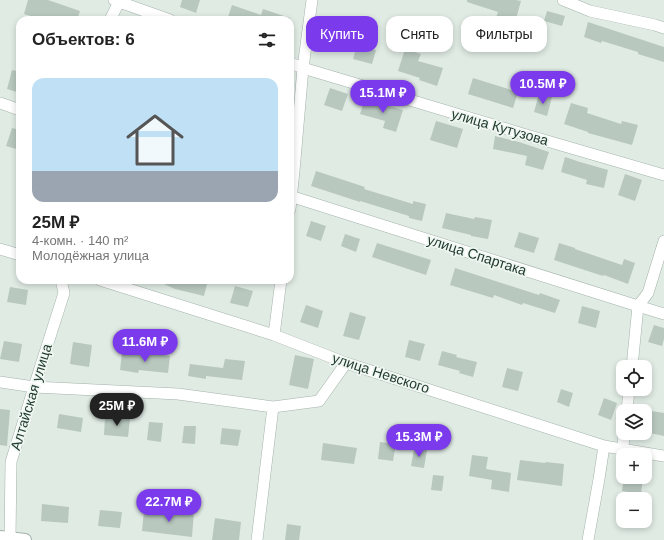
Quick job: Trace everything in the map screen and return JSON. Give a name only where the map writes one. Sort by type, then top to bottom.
[{"type":"street","points":[[294,164],[303,68],[312,0]]},
{"type":"street","points":[[563,0],[590,11],[664,28]]},
{"type":"street","points":[[112,16],[118,1],[159,16]]},
{"type":"street","name":"улица Кутузова","points":[[294,65],[664,175]]},
{"type":"street","points":[[0,103],[16,109]]},
{"type":"street","name":"улица Спартака","points":[[294,197],[664,314]]},
{"type":"street","points":[[633,360],[638,306],[648,293],[664,241]]},
{"type":"street","points":[[0,249],[16,254]]},
{"type":"street","name":"Алтайская улица","points":[[7,539],[11,462],[64,293],[62,284]]},
{"type":"street","name":"улица Невского","points":[[113,284],[274,335],[346,363],[604,446],[617,448]]},
{"type":"street","points":[[274,335],[280,284]]},
{"type":"street","points":[[0,382],[34,387],[178,394],[273,408],[319,401],[346,363]]},
{"type":"street","points":[[257,540],[273,408]]},
{"type":"street","points":[[588,540],[604,446]]},
{"type":"street","name":"улица Невского","points":[[652,454],[664,456]]},
{"type":"street","points":[[7,539],[25,540]]},
{"type":"building","points":[[28,0],[48,0],[80,11],[78,16],[31,16],[24,14]]},
{"type":"building","points":[[182,0],[200,0],[196,13],[180,7]]},
{"type":"building","points":[[467,0],[521,1],[517,16],[496,16],[498,12],[467,2]]},
{"type":"building","points":[[232,5],[261,15],[263,9],[284,16],[228,16]]},
{"type":"building","points":[[547,11],[565,16],[562,26],[547,22],[547,16],[546,16]]},
{"type":"building","points":[[588,22],[664,47],[664,62],[638,54],[638,52],[602,41],[601,43],[584,37]]},
{"type":"building","points":[[355,52],[375,52],[372,64],[353,59]]},
{"type":"building","points":[[404,52],[415,52],[421,54],[418,61],[443,68],[437,86],[419,80],[420,78],[398,71]]},
{"type":"building","points":[[12,70],[16,71],[16,92],[7,89]]},
{"type":"building","points":[[473,78],[518,92],[513,108],[468,94]]},
{"type":"building","points":[[330,88],[348,94],[342,111],[324,105]]},
{"type":"building","points":[[539,94],[552,97],[547,116],[534,112]]},
{"type":"building","points":[[365,99],[403,110],[396,132],[383,128],[385,121],[360,114]]},
{"type":"building","points":[[571,103],[588,108],[587,113],[621,124],[622,121],[638,125],[632,145],[588,133],[564,124]]},
{"type":"building","points":[[436,121],[463,129],[457,148],[430,140]]},
{"type":"building","points":[[12,128],[16,129],[16,149],[6,146]]},
{"type":"building","points":[[495,136],[549,152],[543,170],[525,165],[527,156],[493,149]]},
{"type":"building","points":[[565,157],[608,170],[604,188],[586,184],[587,180],[561,172]]},
{"type":"building","points":[[316,171],[365,187],[364,189],[413,204],[413,201],[426,204],[422,221],[311,186]]},
{"type":"building","points":[[625,174],[642,180],[635,201],[618,195]]},
{"type":"building","points":[[446,213],[474,219],[475,217],[492,220],[488,239],[442,228]]},
{"type":"building","points":[[311,221],[326,226],[321,241],[306,236]]},
{"type":"building","points":[[519,232],[539,238],[534,253],[514,247]]},
{"type":"building","points":[[345,234],[360,239],[356,252],[341,246]]},
{"type":"building","points":[[377,243],[431,260],[426,275],[372,257]]},
{"type":"building","points":[[559,243],[622,265],[624,259],[635,263],[628,284],[554,260]]},
{"type":"building","points":[[455,268],[539,295],[540,293],[560,300],[555,313],[523,303],[522,305],[494,295],[493,298],[450,285]]},
{"type":"building","points":[[164,284],[207,284],[204,296],[175,289]]},
{"type":"building","points":[[235,286],[253,291],[248,307],[230,303]]},
{"type":"building","points":[[10,287],[28,290],[26,305],[7,302]]},
{"type":"building","points":[[306,305],[323,311],[318,328],[300,322]]},
{"type":"building","points":[[582,306],[600,311],[596,328],[578,323]]},
{"type":"building","points":[[350,312],[366,317],[359,340],[343,336]]},
{"type":"building","points":[[654,325],[664,328],[664,339],[662,346],[648,342]]},
{"type":"building","points":[[409,340],[425,344],[420,361],[405,357]]},
{"type":"building","points":[[4,341],[22,344],[19,362],[0,359]]},
{"type":"building","points":[[73,342],[92,345],[89,367],[70,364]]},
{"type":"building","points":[[442,351],[457,355],[456,357],[477,362],[473,377],[459,373],[460,371],[438,365]]},
{"type":"building","points":[[122,352],[150,355],[150,353],[170,356],[168,373],[139,370],[138,373],[120,370]]},
{"type":"building","points":[[295,355],[314,359],[308,389],[289,385]]},
{"type":"building","points":[[225,359],[245,361],[242,380],[206,376],[206,379],[188,376],[190,364],[223,368]]},
{"type":"building","points":[[507,368],[523,372],[518,391],[502,387]]},
{"type":"building","points":[[561,389],[573,393],[569,407],[557,402]]},
{"type":"building","points":[[604,398],[617,403],[611,420],[598,415]]},
{"type":"building","points":[[0,409],[10,410],[7,446],[0,445]]},
{"type":"building","points":[[652,411],[664,413],[664,436],[652,433]]},
{"type":"building","points":[[59,414],[83,418],[81,432],[57,428]]},
{"type":"building","points":[[105,417],[130,419],[128,437],[104,435]]},
{"type":"building","points":[[149,422],[163,423],[161,442],[147,440]]},
{"type":"building","points":[[184,426],[196,426],[195,444],[182,443]]},
{"type":"building","points":[[222,428],[241,430],[238,446],[220,444]]},
{"type":"building","points":[[380,442],[396,444],[393,461],[378,459]]},
{"type":"building","points":[[323,443],[357,448],[354,464],[321,460]]},
{"type":"building","points":[[414,449],[427,450],[424,468],[411,466]]},
{"type":"building","points":[[472,455],[488,457],[486,469],[511,473],[509,492],[491,489],[492,480],[469,476]]},
{"type":"building","points":[[520,460],[564,464],[562,486],[517,480]]},
{"type":"building","points":[[433,475],[444,476],[442,491],[431,490]]},
{"type":"building","points":[[623,484],[642,484],[641,492],[622,491]]},
{"type":"building","points":[[42,504],[69,507],[68,523],[41,521]]},
{"type":"building","points":[[100,510],[122,512],[120,528],[98,526]]},
{"type":"building","points":[[144,510],[176,514],[177,510],[194,511],[192,537],[142,531]]},
{"type":"building","points":[[215,518],[241,522],[239,540],[212,540]]},
{"type":"building","points":[[287,524],[301,526],[299,540],[285,540]]}]
